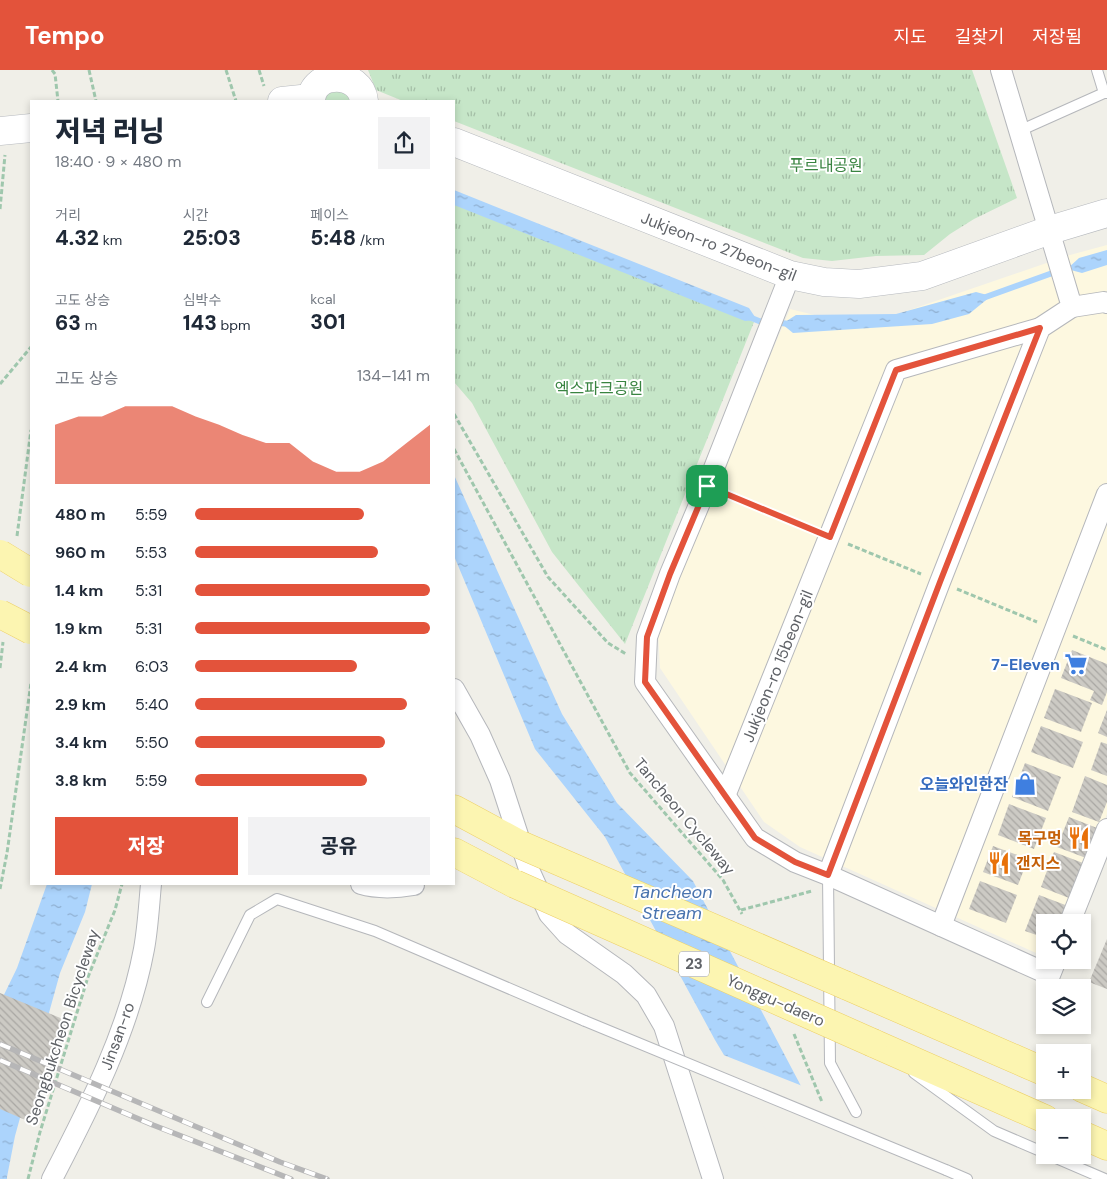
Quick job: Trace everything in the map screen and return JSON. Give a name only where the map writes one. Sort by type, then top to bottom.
[{"type":"main road","points":[[0,554],[30,572]]},
{"type":"main road","points":[[0,576],[30,591]]},
{"type":"main road","points":[[0,614],[30,629]]},
{"type":"main road","points":[[0,629],[30,643]]},
{"type":"main road","name":"23","points":[[455,810],[520,845],[1036,1068]]},
{"type":"main road","name":"Yonggu-daero","points":[[455,853],[515,884],[1036,1115]]},
{"type":"main road","points":[[1091,1092],[1107,1099]]},
{"type":"main road","points":[[1091,1139],[1107,1146]]},
{"type":"street","points":[[1001,70],[1071,303]]},
{"type":"street","points":[[303,100],[328,73],[346,76],[354,80],[360,86],[364,100]]},
{"type":"street","name":"Jukjeon-ro 27beon-gil","points":[[455,142],[790,275],[824,282],[859,284],[922,276],[1050,230],[1107,213]]},
{"type":"street","points":[[790,275],[707,486],[670,574],[647,637],[645,682],[755,838],[795,862],[1036,969]]},
{"type":"street","name":"Jukjeon-ro 15beon-gil","points":[[725,796],[896,370],[1040,328],[1071,303],[1107,303]]},
{"type":"street","points":[[828,875],[1040,328]]},
{"type":"street","points":[[940,926],[1107,494]]},
{"type":"street","points":[[455,691],[480,735],[500,780],[530,872],[549,914],[568,934],[624,974],[646,994],[664,1026],[713,1179]]},
{"type":"street","points":[[1073,914],[1107,830]]},
{"type":"street","name":"Jinsan-ro","points":[[52,1179],[102,1080],[128,1011],[144,949],[151,885]]},
{"type":"street","points":[[365,885],[399,888],[414,885]]},
{"type":"street","points":[[1037,969],[1050,975],[1052,969]]},
{"type":"lane","points":[[1019,131],[1105,93],[1097,70]]},
{"type":"lane","points":[[828,875],[830,1063],[856,1112]]},
{"type":"lane","points":[[207,1002],[250,915],[277,899],[375,931],[585,1021],[967,1179]]},
{"type":"lane","points":[[873,1043],[994,1131],[1036,1149]]},
{"type":"lane","points":[[1070,1164],[1105,1179]]},
{"type":"path","points":[[52,70],[55,74],[58,100]]},
{"type":"path","points":[[89,70],[96,100]]},
{"type":"path","points":[[226,70],[236,100]]},
{"type":"path","points":[[0,209],[5,156],[10,131]]},
{"type":"path","points":[[0,384],[30,348]]},
{"type":"path","points":[[455,416],[548,577],[608,643],[646,666]]},
{"type":"path","name":"Tancheon Cycleway","points":[[455,451],[630,773],[723,880],[745,919]]},
{"type":"path","points":[[707,486],[1107,650]]},
{"type":"path","points":[[0,889],[7,853],[30,690]]},
{"type":"path","points":[[741,910],[812,892],[828,875]]},
{"type":"path","name":"Seongbukcheon Bicycleway","points":[[28,1179],[40,1132],[88,977],[115,910],[122,885]]},
{"type":"path","points":[[791,1029],[822,1102]]},
{"type":"shaded area","points":[[1107,245],[1107,814],[1068,914],[1036,914],[1036,953],[800,847],[764,822],[660,668],[658,632],[679,570],[790,309],[839,321],[892,316],[1070,255]]},
{"type":"green space","name":"푸르내공원","points":[[368,70],[972,70],[1017,198],[974,219],[950,234],[924,255],[876,256],[832,261],[803,258],[455,121],[455,100],[401,100],[376,90]]},
{"type":"green space","points":[[333,89],[348,94],[350,100],[325,100],[325,96]]},
{"type":"green space","name":"엑스파크공원","points":[[455,200],[754,322],[625,644],[552,552],[472,403],[455,383]]},
{"type":"water","points":[[455,190],[749,308],[757,320],[745,321],[455,205]]},
{"type":"water","points":[[1107,250],[1107,265],[1082,273],[1067,269],[1079,258]]},
{"type":"water","points":[[976,292],[991,296],[969,314],[932,324],[793,333],[782,324],[796,315],[896,314]]},
{"type":"water","name":"Tancheon Stream","points":[[455,477],[562,714],[617,803],[693,881],[850,1179],[798,1179],[715,1040],[605,837],[535,749],[455,558]]},
{"type":"water","points":[[47,885],[92,885],[85,912],[60,973],[15,1136],[7,1179],[0,1179],[0,1003],[17,968]]},
{"type":"pier","points":[[207,74],[212,83],[233,79],[278,85],[287,100],[122,100],[117,78]]},
{"type":"pier","points":[[721,1054],[805,1087],[852,1179],[795,1179]]},
{"type":"building","points":[[1072,650],[1107,664],[1107,692],[1102,705],[1090,700],[1094,691],[1061,678]]},
{"type":"building","points":[[1055,689],[1092,703],[1081,732],[1044,718]]},
{"type":"building","points":[[1107,710],[1107,737],[1098,733]]},
{"type":"building","points":[[1041,726],[1083,742],[1073,768],[1031,752]]},
{"type":"building","points":[[1101,742],[1107,744],[1107,776],[1091,770]]},
{"type":"building","points":[[1025,763],[1061,777],[1048,811],[1012,797]]},
{"type":"building","points":[[1085,776],[1107,785],[1107,802],[1099,822],[1072,812]]},
{"type":"building","points":[[1009,804],[1046,818],[1034,849],[998,835]]},
{"type":"building","points":[[1069,817],[1097,828],[1086,858],[1057,847]]},
{"type":"building","points":[[993,846],[1028,859],[1018,885],[983,872]]},
{"type":"building","points":[[1054,852],[1083,863],[1069,898],[1041,887]]},
{"type":"building","points":[[980,881],[1017,895],[1006,923],[969,909]]},
{"type":"building","points":[[1039,895],[1068,906],[1064,914],[1036,914],[1036,935],[1025,931]]},
{"type":"building","points":[[1107,939],[1107,989],[1091,983],[1090,979]]},
{"type":"building","points":[[0,993],[70,1022],[30,1122],[0,1109]]},
{"type":"waterway","points":[[983,298],[1058,271]]},
{"type":"waterway","points":[[749,317],[759,321],[791,324]]},
{"type":"railway","points":[[0,1044],[280,1162],[327,1179]]},
{"type":"railway","points":[[0,1060],[153,1125],[291,1179]]},
{"type":"place","name":"7-Eleven","points":[[1076,664]]},
{"type":"place","name":"오늘와인한잔","points":[[1025,784]]},
{"type":"place","name":"목구멍","points":[[1079,838]]},
{"type":"place","name":"갠지스","points":[[999,863]]},
{"type":"route","points":[[1040,328],[828,875],[795,862],[755,838],[645,682],[647,637],[670,574],[707,486],[830,537],[896,370],[1040,328]]}]
